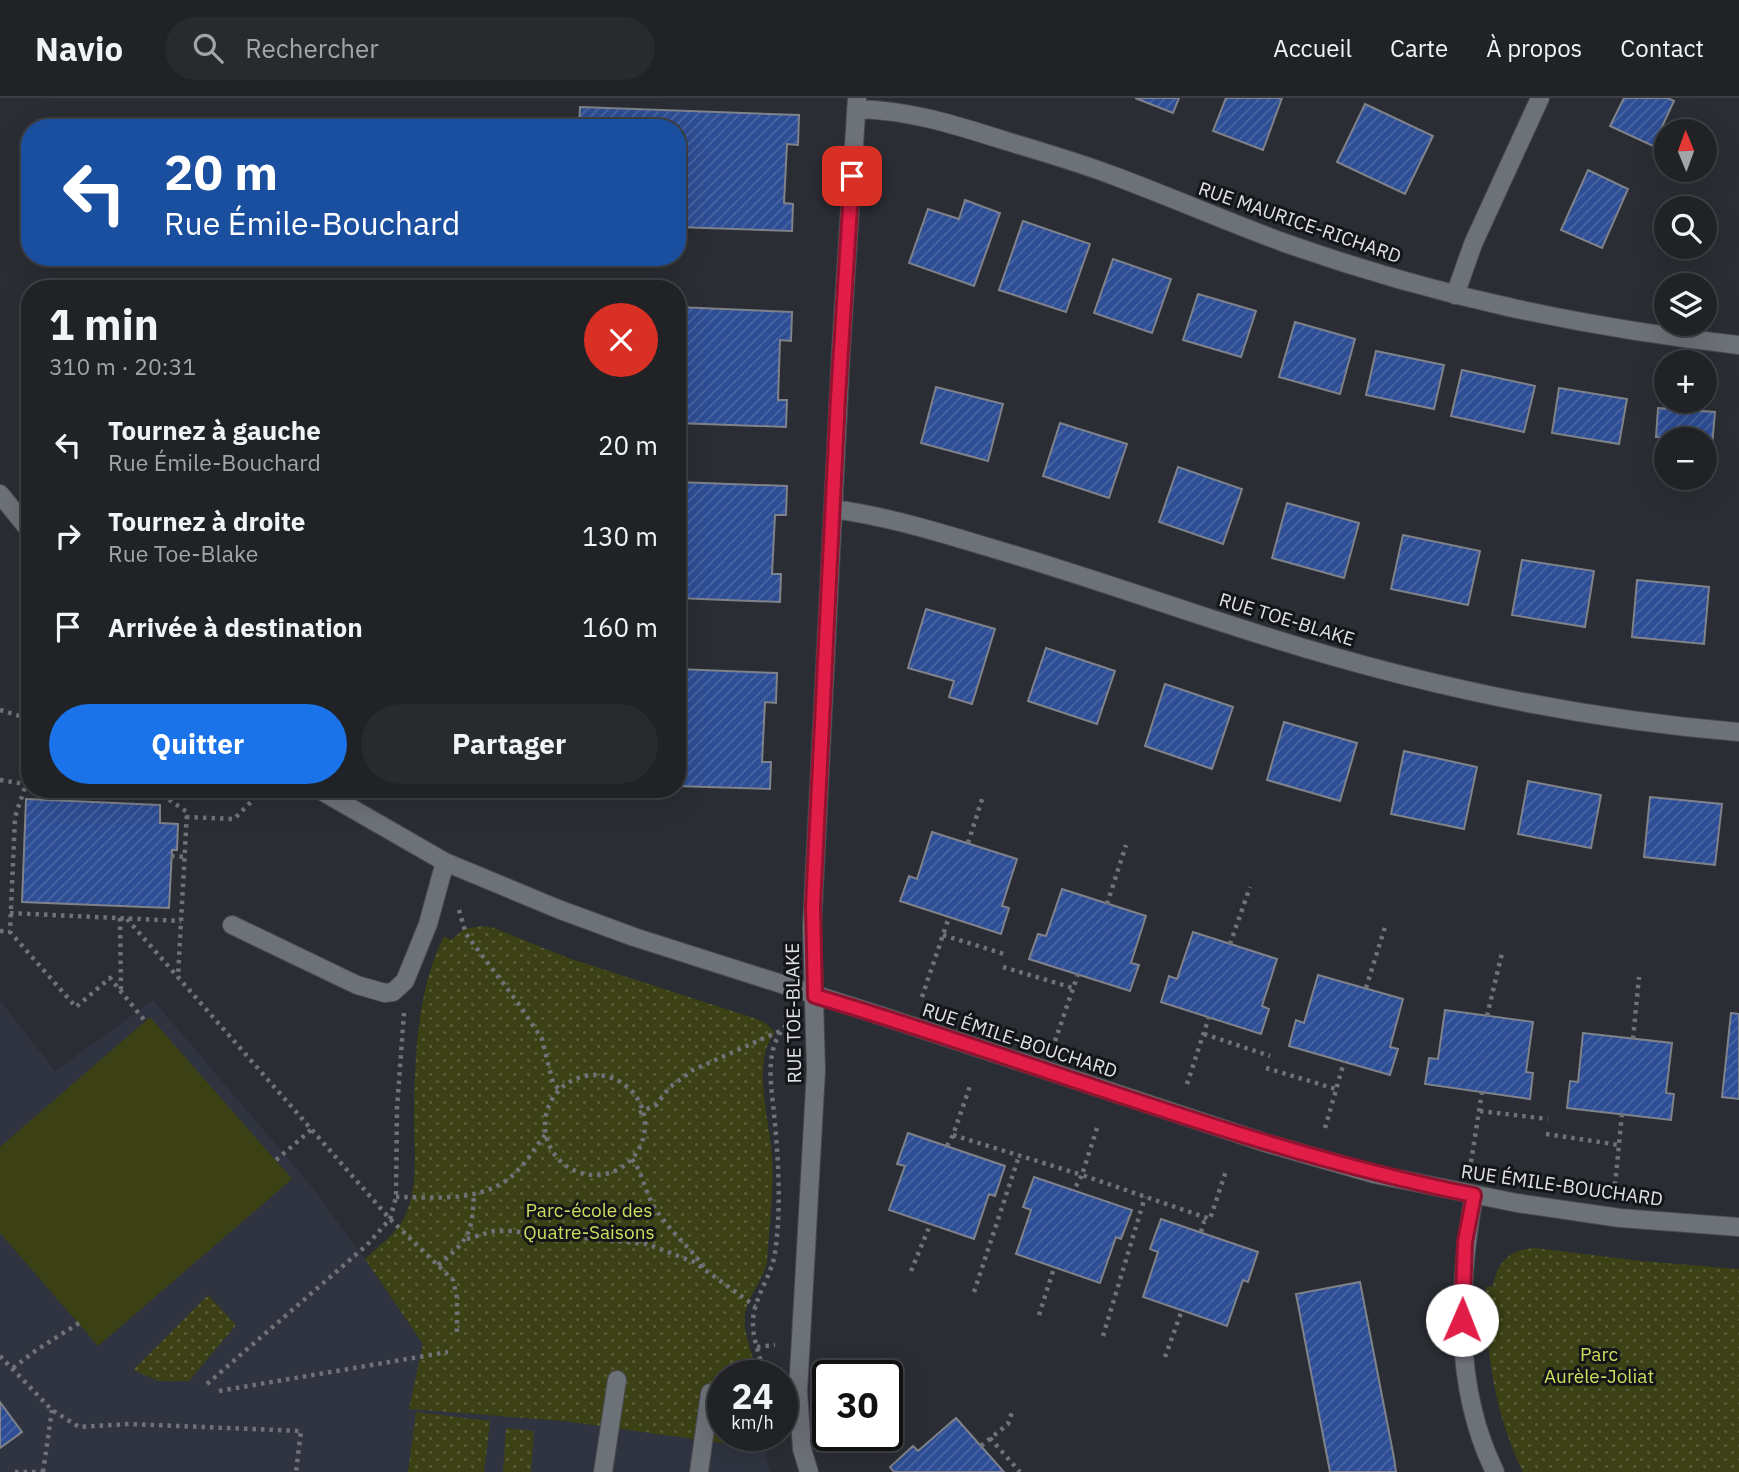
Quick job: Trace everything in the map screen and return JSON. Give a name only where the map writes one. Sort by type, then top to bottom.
[{"type":"street","points":[[1455,295],[1473,244],[1541,98]]},
{"type":"street","name":"RUE MAURICE-RICHARD","points":[[857,103],[923,117],[1054,155],[1286,243],[1455,295],[1617,329],[1739,345]]},
{"type":"street","name":"RUE TOE-BLAKE","points":[[809,1472],[802,1449],[797,1391],[816,1070],[813,916],[857,103]]},
{"type":"street","points":[[0,494],[21,520]]},
{"type":"street","name":"RUE TOE-BLAKE","points":[[833,509],[898,520],[1045,564],[1269,638],[1399,674],[1518,701],[1739,732]]},
{"type":"street","name":"RUE ÉMILE-BOUCHARD","points":[[334,798],[445,862],[596,924],[1266,1143],[1374,1174],[1474,1195],[1587,1214],[1739,1227]]},
{"type":"street","points":[[232,925],[357,985],[375,991],[393,992],[405,981],[428,924],[445,862]]},
{"type":"street","points":[[1474,1195],[1465,1242],[1462,1320],[1467,1378],[1480,1432],[1495,1472]]},
{"type":"street","points":[[603,1472],[617,1380]]},
{"type":"street","points":[[699,1472],[707,1415]]},
{"type":"path","points":[[0,710],[21,716]]},
{"type":"path","points":[[0,780],[21,784]]},
{"type":"path","points":[[968,843],[983,796]]},
{"type":"path","points":[[9,932],[15,817],[22,798]]},
{"type":"path","points":[[167,798],[187,812],[178,977]]},
{"type":"path","points":[[186,817],[234,819],[255,798]]},
{"type":"path","points":[[1107,904],[1126,845]]},
{"type":"path","points":[[171,856],[185,857]]},
{"type":"path","points":[[1230,944],[1250,887]]},
{"type":"path","points":[[10,913],[181,921]]},
{"type":"path","points":[[922,997],[949,917]]},
{"type":"path","points":[[120,918],[121,991]]},
{"type":"path","points":[[127,919],[390,1219],[453,1280],[456,1288],[457,1334]]},
{"type":"path","points":[[463,925],[466,934],[542,1039],[553,1083],[560,1090]]},
{"type":"path","points":[[1366,988],[1385,928]]},
{"type":"path","points":[[0,931],[9,932],[76,1007],[110,978],[145,1021]]},
{"type":"path","points":[[943,935],[1007,955]]},
{"type":"path","points":[[1487,1016],[1502,953]]},
{"type":"path","points":[[1003,967],[1073,988]]},
{"type":"path","points":[[1055,1041],[1078,974]]},
{"type":"path","points":[[1633,1039],[1639,977]]},
{"type":"path","points":[[208,1384],[367,1245],[390,1219],[396,1197],[397,1108],[404,1035],[405,981]]},
{"type":"path","points":[[1187,1084],[1209,1017]]},
{"type":"path","name":"RUE TOE-BLAKE","points":[[641,1112],[656,1105],[670,1087],[694,1070],[781,1030],[774,1043],[771,1065],[779,1154],[775,1250],[768,1280],[755,1306],[752,1324],[761,1360]]},
{"type":"path","points":[[1204,1034],[1270,1056]]},
{"type":"path","points":[[1325,1128],[1344,1062]]},
{"type":"path","points":[[1266,1068],[1336,1089]]},
{"type":"path","points":[[589,1075],[605,1076],[621,1082],[633,1092],[641,1112],[645,1122],[644,1138],[625,1166],[610,1174],[593,1176],[576,1172],[562,1163],[551,1150],[545,1134],[545,1118],[550,1103],[560,1090],[573,1080],[589,1075]]},
{"type":"path","points":[[947,1146],[970,1086]]},
{"type":"path","points":[[1471,1162],[1482,1092]]},
{"type":"path","points":[[1480,1111],[1548,1119]]},
{"type":"path","points":[[1615,1185],[1622,1114]]},
{"type":"path","points":[[1074,1190],[1082,1175],[1097,1128]]},
{"type":"path","points":[[275,1160],[312,1129]]},
{"type":"path","points":[[396,1197],[449,1197],[490,1189],[509,1179],[545,1134]]},
{"type":"path","points":[[1546,1134],[1619,1145]]},
{"type":"path","points":[[953,1135],[1210,1219]]},
{"type":"path","points":[[974,1292],[1019,1156]]},
{"type":"path","points":[[632,1158],[661,1217],[708,1272]]},
{"type":"path","points":[[1201,1232],[1204,1222],[1210,1219],[1227,1171]]},
{"type":"path","points":[[438,1265],[467,1239],[474,1194]]},
{"type":"path","points":[[1103,1336],[1144,1197]]},
{"type":"path","points":[[911,1271],[930,1225]]},
{"type":"path","points":[[467,1239],[494,1231],[509,1231],[647,1244],[673,1252],[708,1272],[755,1306]]},
{"type":"path","points":[[1038,1315],[1054,1268]]},
{"type":"path","points":[[1165,1357],[1181,1310]]},
{"type":"path","points":[[13,1368],[34,1351],[79,1323]]},
{"type":"path","points":[[757,1347],[779,1344]]},
{"type":"path","points":[[219,1391],[448,1352]]},
{"type":"path","points":[[0,1356],[52,1410],[79,1427],[129,1424],[301,1431],[296,1472]]},
{"type":"path","points":[[981,1446],[1008,1424],[1013,1409]]},
{"type":"path","points":[[15,1472],[43,1472],[52,1410]]},
{"type":"path","points":[[990,1438],[1020,1472]]},
{"type":"shaded area","points":[[0,1000],[55,1071],[153,1000],[308,1182],[423,1344],[410,1409],[564,1421],[707,1441],[707,1451],[765,1451],[770,1472],[0,1472]]},
{"type":"green space","name":"Parc-école des Quatre-Saisons","points":[[482,926],[494,928],[568,958],[757,1019],[767,1024],[775,1033],[764,1059],[763,1076],[772,1172],[767,1262],[745,1314],[747,1337],[754,1360],[707,1360],[707,1441],[564,1421],[409,1409],[423,1344],[365,1259],[397,1228],[410,1203],[415,1164],[415,1066],[423,999],[435,956],[444,936],[451,940],[464,929]]},
{"type":"green space","points":[[150,1017],[292,1179],[98,1346],[0,1233],[0,1147]]},
{"type":"green space","name":"Parc Aurèle-Joliat","points":[[1535,1248],[1739,1269],[1739,1472],[1523,1472],[1505,1427],[1494,1382],[1486,1287],[1493,1286],[1498,1270],[1506,1258],[1518,1251]]},
{"type":"green space","points":[[208,1295],[236,1325],[189,1381],[159,1381],[133,1370]]},
{"type":"green space","points":[[416,1412],[490,1421],[484,1472],[408,1472]]},
{"type":"green space","points":[[506,1428],[534,1431],[531,1472],[503,1472]]},
{"type":"building","points":[[1135,98],[1179,98],[1173,113]]},
{"type":"building","points":[[1226,98],[1282,98],[1263,150],[1213,131]]},
{"type":"building","points":[[1624,98],[1668,98],[1674,101],[1666,119],[1654,119],[1653,146],[1610,126]]},
{"type":"building","points":[[1365,104],[1433,136],[1405,194],[1337,162]]},
{"type":"building","points":[[580,107],[799,115],[798,145],[787,144],[784,203],[793,204],[792,231],[686,227],[686,119],[579,119]]},
{"type":"building","points":[[1588,170],[1628,189],[1602,248],[1561,230]]},
{"type":"building","points":[[965,200],[1000,213],[974,286],[909,263],[928,209],[959,219]]},
{"type":"building","points":[[1023,221],[1090,244],[1066,312],[999,290]]},
{"type":"building","points":[[1113,259],[1171,279],[1152,333],[1094,313]]},
{"type":"building","points":[[1198,294],[1256,311],[1241,357],[1183,340]]},
{"type":"building","points":[[686,307],[792,312],[791,341],[780,340],[778,400],[787,400],[786,427],[686,423]]},
{"type":"building","points":[[1295,322],[1355,339],[1340,394],[1279,377]]},
{"type":"building","points":[[1376,351],[1444,365],[1434,409],[1366,395]]},
{"type":"building","points":[[1462,370],[1535,386],[1524,432],[1451,416]]},
{"type":"building","points":[[936,387],[1003,404],[988,461],[921,443]]},
{"type":"building","points":[[1559,388],[1627,399],[1619,444],[1552,433]]},
{"type":"building","points":[[1658,413],[1715,413],[1714,427],[1657,427]]},
{"type":"building","points":[[1060,423],[1127,444],[1109,498],[1043,476]]},
{"type":"building","points":[[1178,467],[1242,489],[1223,544],[1159,522]]},
{"type":"building","points":[[686,482],[787,486],[786,515],[775,515],[772,574],[781,574],[780,602],[686,598]]},
{"type":"building","points":[[1287,503],[1359,523],[1344,578],[1272,558]]},
{"type":"building","points":[[1403,535],[1480,551],[1468,605],[1391,589]]},
{"type":"building","points":[[1522,560],[1594,571],[1585,627],[1512,615]]},
{"type":"building","points":[[1637,580],[1709,587],[1704,644],[1632,637]]},
{"type":"building","points":[[926,609],[995,629],[972,704],[949,697],[954,681],[908,668]]},
{"type":"building","points":[[1046,648],[1115,671],[1097,724],[1028,701]]},
{"type":"building","points":[[686,669],[777,673],[776,703],[765,702],[762,762],[771,762],[770,789],[686,786]]},
{"type":"building","points":[[1165,684],[1233,707],[1212,769],[1145,746]]},
{"type":"building","points":[[1284,722],[1357,743],[1340,801],[1267,780]]},
{"type":"building","points":[[1404,751],[1477,767],[1464,829],[1391,814]]},
{"type":"building","points":[[1528,781],[1601,795],[1591,848],[1518,834]]},
{"type":"building","points":[[1650,797],[1722,804],[1715,865],[1644,857]]},
{"type":"building","points":[[26,799],[160,805],[160,823],[178,824],[177,850],[172,850],[169,908],[22,902]]},
{"type":"building","points":[[932,832],[1017,859],[1002,906],[1009,908],[1001,934],[900,901],[909,876],[917,879]]},
{"type":"building","points":[[1062,889],[1146,916],[1131,963],[1139,965],[1130,991],[1029,959],[1038,934],[1046,936]]},
{"type":"building","points":[[1193,932],[1277,959],[1262,1006],[1269,1009],[1261,1034],[1161,1002],[1169,976],[1177,979]]},
{"type":"building","points":[[1318,975],[1403,999],[1390,1047],[1398,1049],[1390,1075],[1289,1046],[1296,1020],[1304,1023]]},
{"type":"building","points":[[1445,1010],[1533,1022],[1526,1072],[1533,1073],[1530,1099],[1425,1084],[1429,1058],[1438,1059]]},
{"type":"building","points":[[1731,1013],[1739,1014],[1739,1099],[1722,1097]]},
{"type":"building","points":[[1583,1033],[1672,1043],[1666,1093],[1674,1094],[1671,1120],[1567,1108],[1570,1081],[1578,1082]]},
{"type":"building","points":[[908,1133],[1005,1166],[995,1196],[989,1194],[974,1239],[889,1210],[905,1166],[897,1164]]},
{"type":"building","points":[[1034,1177],[1132,1210],[1121,1239],[1116,1237],[1100,1283],[1016,1254],[1031,1210],[1023,1207]]},
{"type":"building","points":[[1161,1219],[1258,1252],[1248,1282],[1243,1280],[1227,1326],[1143,1297],[1158,1252],[1150,1249]]},
{"type":"building","points":[[1360,1282],[1396,1472],[1330,1472],[1296,1294]]},
{"type":"building","points":[[0,1402],[22,1432],[0,1448]]},
{"type":"building","points":[[956,1418],[1004,1472],[894,1472],[890,1467],[913,1446],[918,1451]]},
{"type":"route","points":[[852,176],[838,398],[812,926],[815,996],[1266,1143],[1374,1174],[1474,1195],[1465,1242],[1462,1320]]}]
